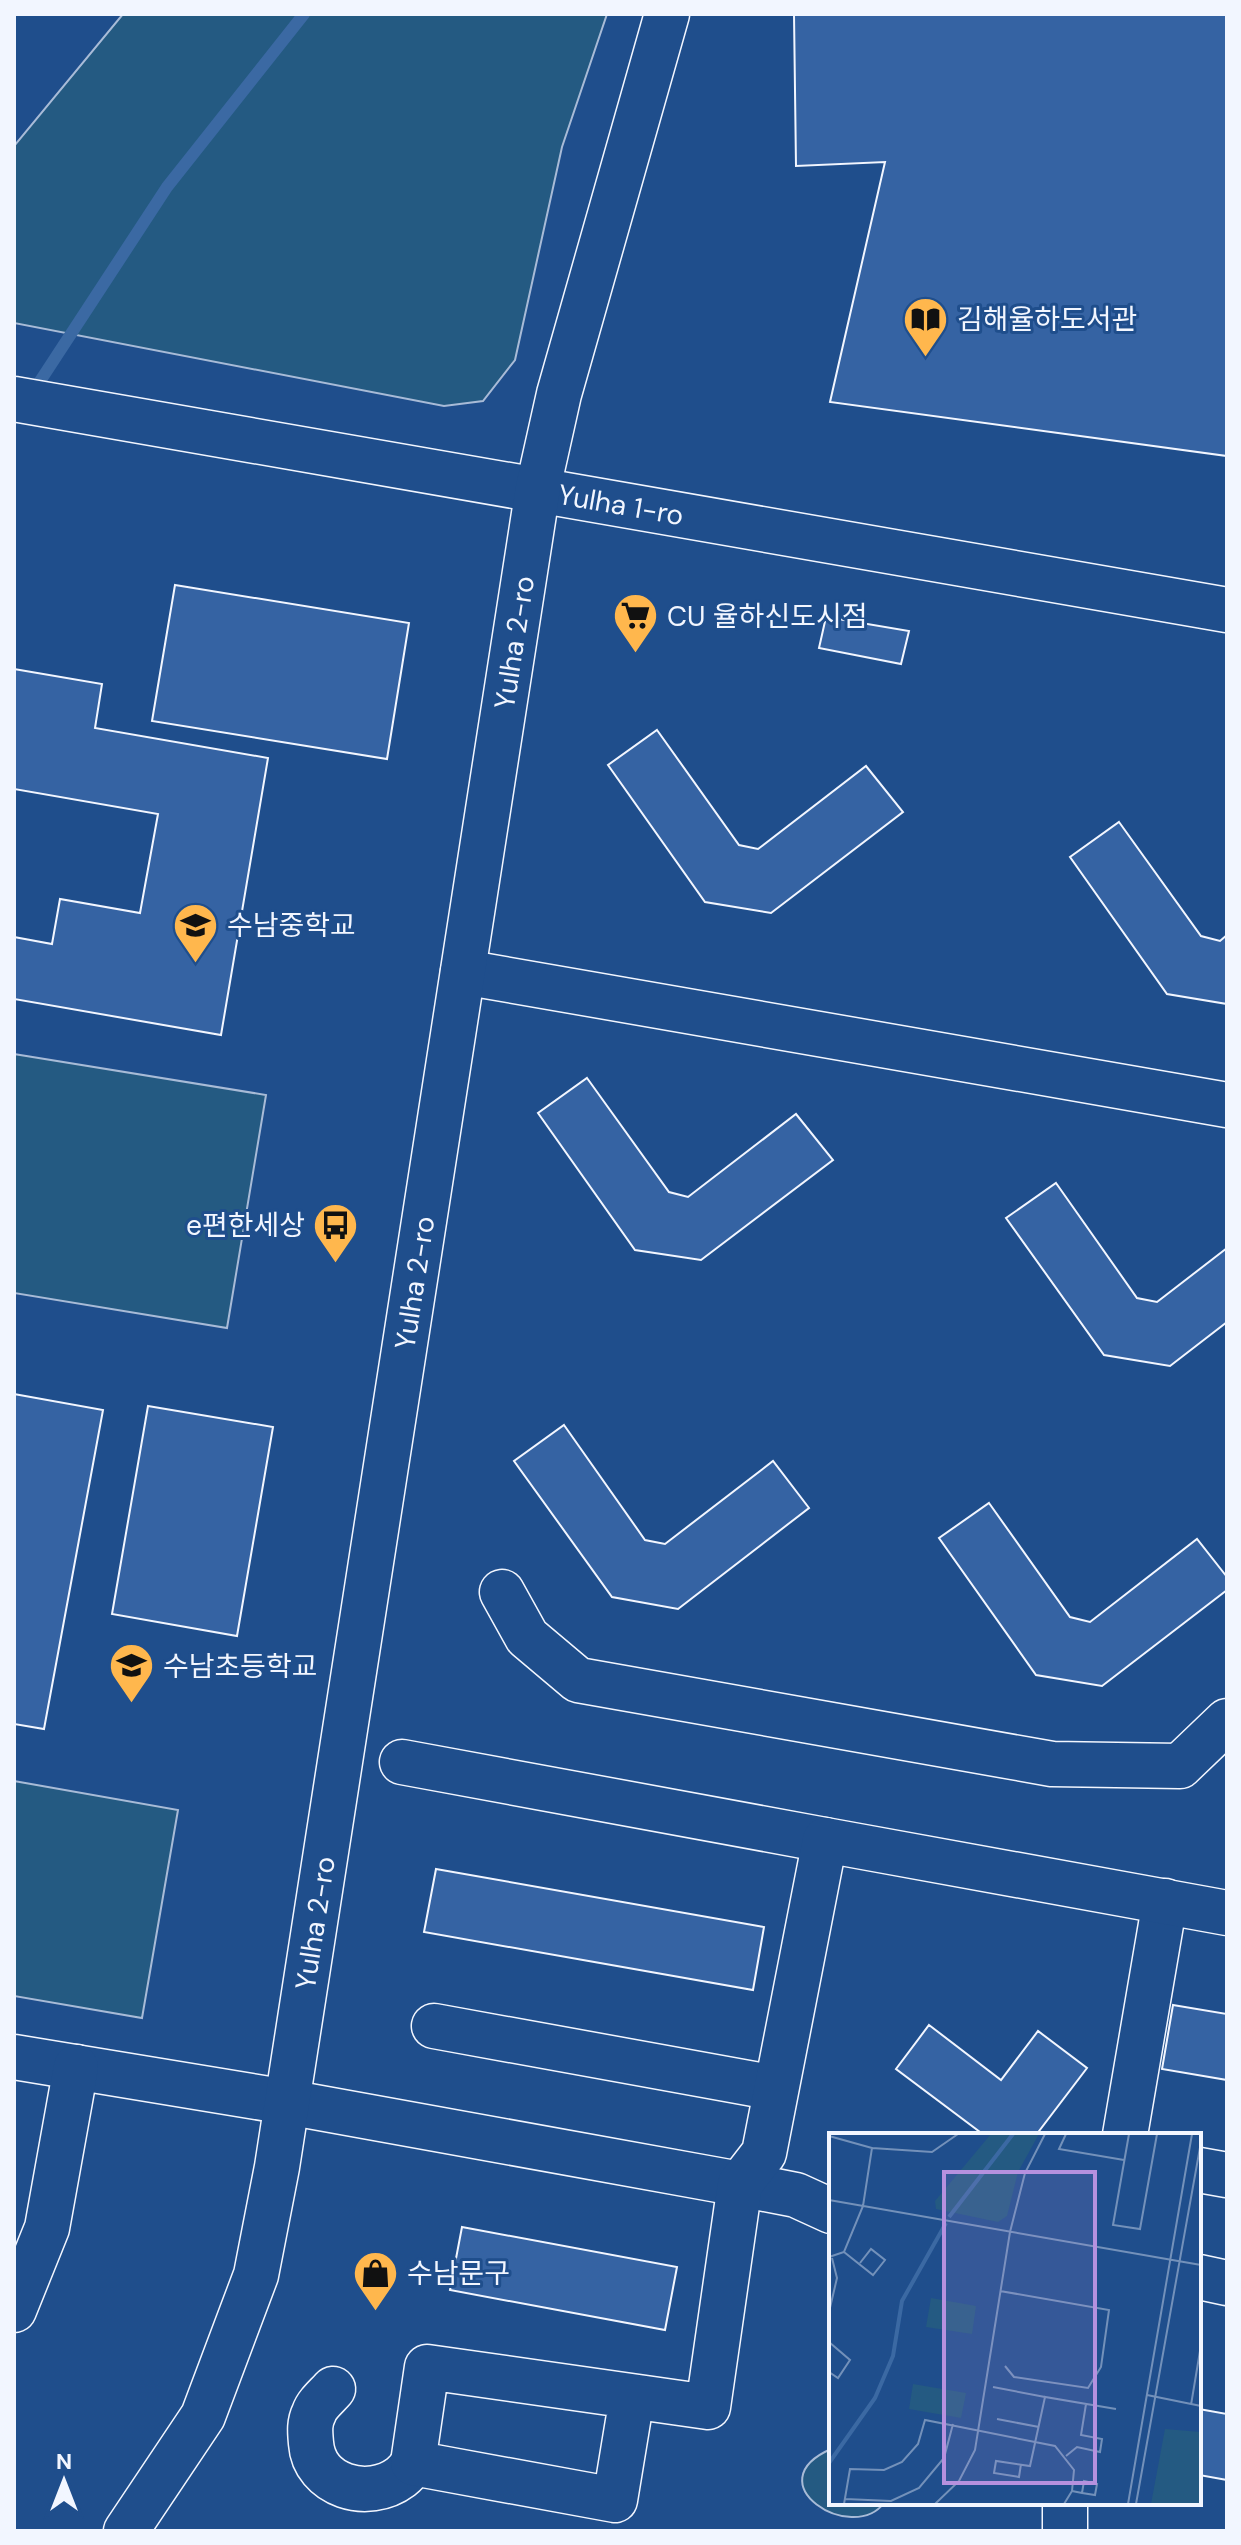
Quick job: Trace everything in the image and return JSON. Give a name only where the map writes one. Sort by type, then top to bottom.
[{"type":"street","name":"Yulha 2-ro","points":[[126,2531],[203,2416],[256,2275],[277,2167],[538,488],[559,394],[667,14]]},
{"type":"street","name":"Yulha 1-ro","points":[[14,399],[1227,610]]},
{"type":"street","points":[[463,972],[1227,1105]]},
{"type":"street","points":[[502,1592],[527,1637],[578,1680],[1052,1764],[1180,1766],[1227,1721]]},
{"type":"street","points":[[402,1762],[1227,1913]]},
{"type":"street","points":[[333,2389],[314,2410],[309,2428],[312,2455],[326,2477],[350,2488],[376,2488],[401,2478],[413,2463],[427,2367],[708,2407],[740,2184],[764,2153],[825,1840]]},
{"type":"street","points":[[1125,2133],[1165,1901]]},
{"type":"street","points":[[434,2026],[776,2088]]},
{"type":"street","points":[[14,2057],[287,2102],[740,2184],[796,2195],[829,2210]]},
{"type":"street","points":[[14,2310],[47,2228],[76,2067]]},
{"type":"street","points":[[1201,2170],[1227,2175]]},
{"type":"street","points":[[1201,2277],[1227,2283]]},
{"type":"street","points":[[413,2463],[615,2500],[632,2397]]},
{"type":"street","points":[[1065,2505],[1065,2531]]},
{"type":"shaded area","points":[[123,14],[607,14],[562,147],[515,360],[483,401],[444,406],[14,323],[14,146]]},
{"type":"shaded area","points":[[14,1054],[266,1095],[227,1328],[14,1293]]},
{"type":"shaded area","points":[[14,1781],[178,1810],[142,2018],[14,1996]]},
{"type":"shaded area","points":[[829,2450],[829,2505],[881,2505],[869,2514],[851,2517],[833,2513],[817,2504],[805,2492],[802,2478],[810,2463]]},
{"type":"building","points":[[794,14],[1227,14],[1227,456],[830,402],[885,162],[796,166]]},
{"type":"building","points":[[175,585],[409,623],[387,759],[152,721]]},
{"type":"building","points":[[826,617],[909,631],[901,664],[819,648]]},
{"type":"building","points":[[14,669],[102,684],[95,728],[268,758],[221,1035],[14,999],[14,937],[52,944],[60,899],[140,913],[158,814],[14,789]]},
{"type":"building","points":[[657,730],[739,845],[758,849],[866,766],[903,812],[771,913],[705,902],[608,765]]},
{"type":"building","points":[[1119,822],[1201,936],[1220,941],[1227,935],[1227,1004],[1167,994],[1070,857]]},
{"type":"building","points":[[587,1078],[669,1192],[688,1197],[796,1114],[833,1160],[701,1260],[635,1250],[538,1113]]},
{"type":"building","points":[[1056,1183],[1137,1298],[1157,1302],[1227,1248],[1227,1322],[1170,1366],[1104,1355],[1006,1218]]},
{"type":"building","points":[[14,1394],[103,1410],[44,1729],[14,1724]]},
{"type":"building","points":[[148,1406],[273,1427],[237,1636],[112,1614]]},
{"type":"building","points":[[564,1425],[645,1540],[665,1544],[773,1461],[809,1508],[678,1609],[612,1597],[514,1461]]},
{"type":"building","points":[[989,1503],[1070,1617],[1090,1622],[1197,1539],[1227,1577],[1227,1590],[1102,1686],[1036,1675],[939,1538]]},
{"type":"building","points":[[436,1869],[764,1927],[753,1990],[424,1932]]},
{"type":"building","points":[[1173,2005],[1227,2014],[1227,2080],[1162,2069]]},
{"type":"building","points":[[929,2025],[1001,2080],[1038,2031],[1087,2068],[1038,2133],[981,2133],[896,2069]]},
{"type":"building","points":[[462,2227],[677,2267],[665,2330],[450,2290]]},
{"type":"building","points":[[1201,2409],[1227,2414],[1227,2480],[1201,2475]]},
{"type":"waterway","points":[[31,395],[167,187],[304,14]]},
{"type":"place","name":"김해율하도서관","points":[[926,358]]},
{"type":"place","name":"CU 율하신도시점","points":[[636,655]]},
{"type":"place","name":"수남중학교","points":[[196,964]]},
{"type":"place","name":"e편한세상","points":[[336,1264]]},
{"type":"place","name":"수남초등학교","points":[[132,1705]]},
{"type":"place","name":"수남문구","points":[[376,2312]]}]
